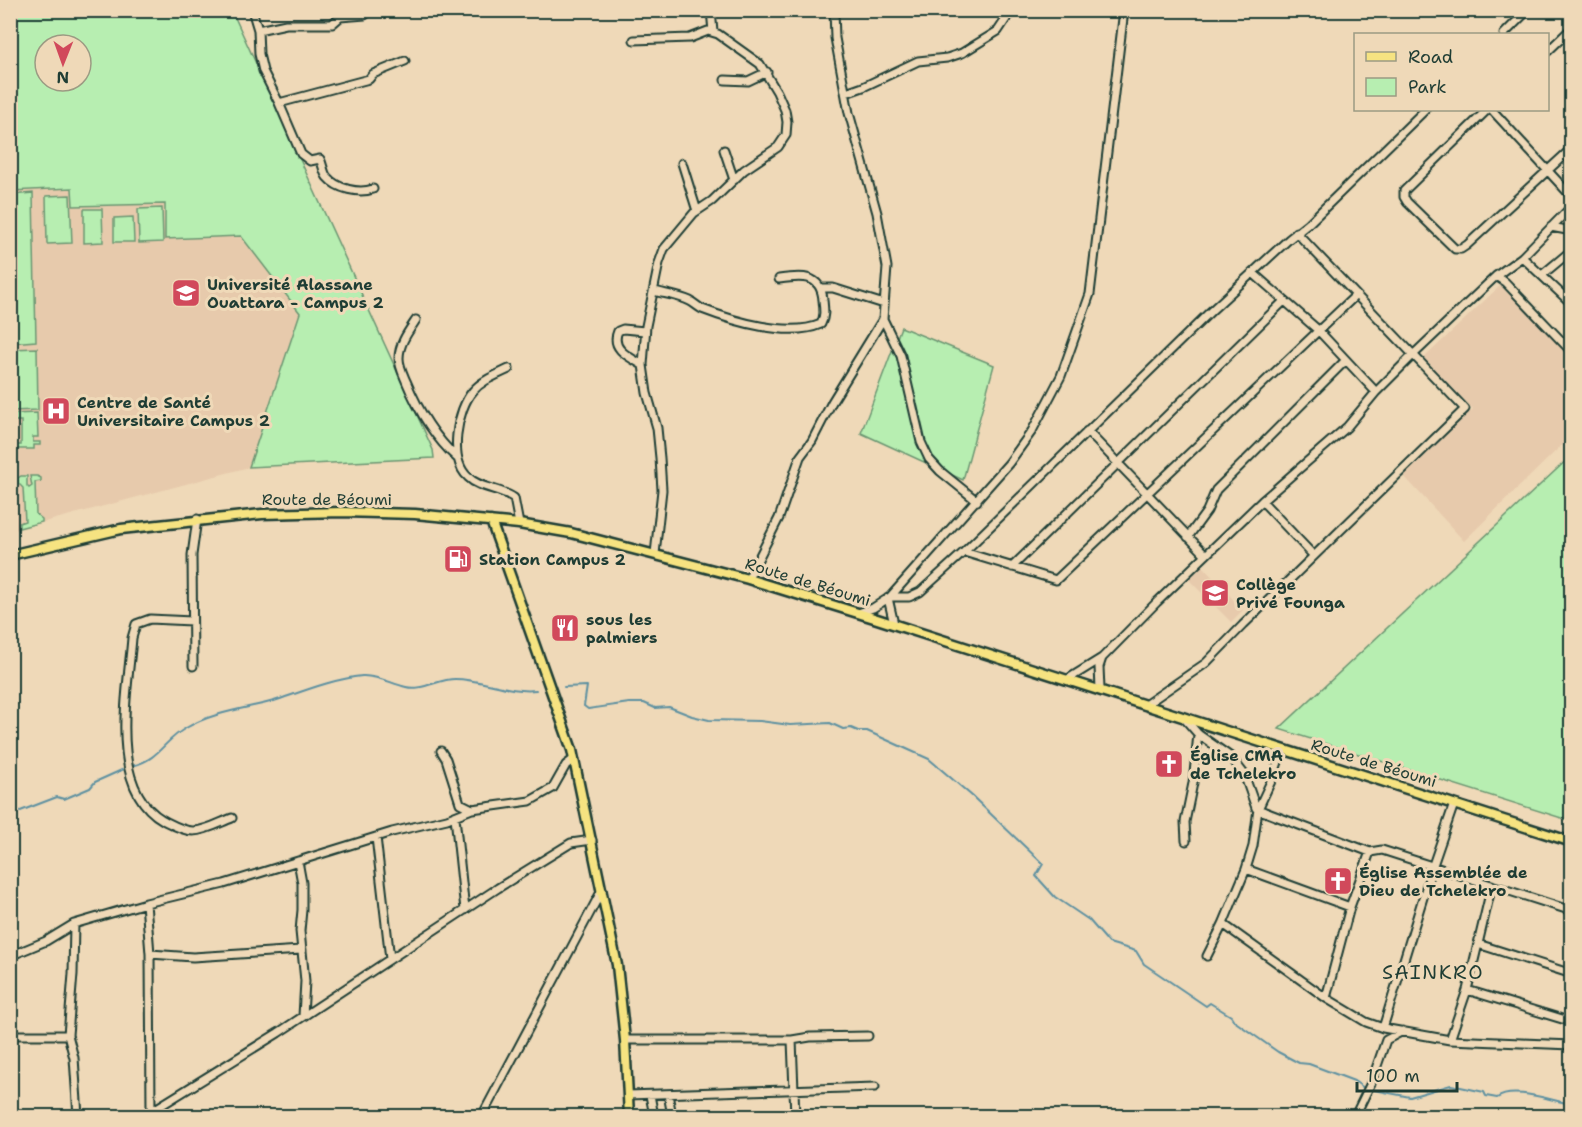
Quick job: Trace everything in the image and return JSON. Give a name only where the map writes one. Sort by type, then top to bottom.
[{"type":"main road","name":"Route de Béoumi","points":[[10,555],[121,529],[197,519],[262,514],[342,512],[415,514],[519,524],[571,533],[748,579],[858,612],[1572,842]]},
{"type":"main road","points":[[491,521],[574,759],[617,965],[625,1040],[629,1116]]},
{"type":"street","points":[[252,10],[258,30],[262,71],[301,154],[306,159],[320,159],[327,177],[345,188],[357,192],[373,189]]},
{"type":"street","points":[[711,10],[713,32]]},
{"type":"street","points":[[834,10],[835,38],[846,93],[883,242],[887,267],[884,319],[901,356],[921,442],[929,459],[976,501]]},
{"type":"street","points":[[846,93],[908,64],[925,59],[947,58],[962,53],[998,31],[1012,10]]},
{"type":"street","points":[[858,612],[873,608],[889,598],[1009,464],[1032,431],[1061,376],[1090,294],[1124,10]]},
{"type":"street","points":[[1504,33],[1528,10]]},
{"type":"street","points":[[258,30],[286,24],[332,24],[340,17],[365,15]]},
{"type":"street","points":[[1549,50],[1572,28]]},
{"type":"street","points":[[634,40],[690,38],[708,31],[713,32],[751,56],[766,72],[785,110],[787,122],[786,135],[778,147],[761,157],[712,201],[697,211],[664,249],[659,263],[645,331],[643,365],[647,393],[657,428],[660,458],[662,490],[655,554]]},
{"type":"street","points":[[279,103],[369,79],[373,74],[405,61]]},
{"type":"street","points":[[725,80],[748,81],[766,72]]},
{"type":"street","points":[[889,598],[909,597],[920,592],[964,552],[1087,431],[1424,111]]},
{"type":"street","points":[[1488,111],[1404,191],[1407,202],[1455,249],[1461,249],[1572,148]]},
{"type":"street","points":[[1490,111],[1549,170],[1572,197]]},
{"type":"street","points":[[724,150],[734,180]]},
{"type":"street","points":[[682,163],[697,211]]},
{"type":"street","points":[[1068,679],[1102,658],[1262,501],[1347,427],[1376,392],[1414,354],[1496,276],[1522,257],[1572,206]]},
{"type":"street","points":[[1551,227],[1572,231]]},
{"type":"street","points":[[1145,705],[1206,663],[1465,409],[1296,232]]},
{"type":"street","points":[[1542,275],[1572,250]]},
{"type":"street","points":[[1522,257],[1572,304]]},
{"type":"street","points":[[1253,273],[1318,330],[1376,392]]},
{"type":"street","points":[[654,291],[689,300],[700,308],[721,316],[778,329],[811,329],[821,324],[824,317],[819,284],[802,276],[779,279]]},
{"type":"street","points":[[1496,276],[1505,282],[1572,352]]},
{"type":"street","points":[[821,288],[833,288],[884,304]]},
{"type":"street","points":[[964,552],[1056,580],[1355,296]]},
{"type":"street","points":[[1012,567],[1284,302]]},
{"type":"street","points":[[748,579],[778,518],[800,457],[812,441],[832,402],[884,319]]},
{"type":"street","points":[[416,320],[401,345],[399,359],[402,371],[412,396],[429,427],[457,458]]},
{"type":"street","points":[[643,365],[618,347],[615,341],[618,331],[623,329],[645,331]]},
{"type":"street","points":[[1188,537],[1207,511],[1216,490],[1346,360]]},
{"type":"street","points":[[509,369],[472,391],[458,424],[457,458],[468,477],[514,498],[519,524]]},
{"type":"street","points":[[1087,431],[1206,555]]},
{"type":"street","points":[[1262,501],[1314,556]]},
{"type":"street","points":[[194,666],[192,555],[197,519]]},
{"type":"street","points":[[889,598],[894,624]]},
{"type":"street","points":[[192,621],[150,619],[136,624],[132,638],[125,747],[138,794],[152,814],[168,823],[192,831],[232,818]]},
{"type":"street","points":[[1100,689],[1099,668],[1102,658]]},
{"type":"street","points":[[1184,718],[1198,734],[1231,757],[1244,774],[1258,809],[1370,852],[1382,850],[1572,911]]},
{"type":"street","points":[[1186,841],[1185,822],[1193,783],[1198,734]]},
{"type":"street","points":[[1207,956],[1246,869],[1253,846],[1258,809],[1274,777],[1282,750]]},
{"type":"street","points":[[441,751],[446,759],[460,803],[472,810]]},
{"type":"street","points":[[10,956],[46,941],[74,924],[224,884],[472,810],[530,801],[553,788],[566,765],[574,759]]},
{"type":"street","points":[[1383,1028],[1432,865],[1454,804]]},
{"type":"street","points":[[454,817],[465,910]]},
{"type":"street","points":[[376,837],[390,959]]},
{"type":"street","points":[[149,1115],[572,843],[592,840]]},
{"type":"street","points":[[1326,998],[1350,907],[1370,852]]},
{"type":"street","points":[[298,861],[302,892],[301,950],[305,981],[303,1016]]},
{"type":"street","points":[[1246,869],[1350,907]]},
{"type":"street","points":[[1450,1040],[1467,990],[1492,885]]},
{"type":"street","points":[[482,1116],[602,890]]},
{"type":"street","points":[[146,903],[150,954],[149,1115]]},
{"type":"street","points":[[74,924],[73,982],[68,1035],[74,1058],[78,1116]]},
{"type":"street","points":[[1223,924],[1326,998],[1366,1022],[1383,1028],[1450,1040],[1572,1045]]},
{"type":"street","points":[[1478,944],[1572,975]]},
{"type":"street","points":[[150,954],[193,957],[301,950]]},
{"type":"street","points":[[1467,990],[1572,1022]]},
{"type":"street","points":[[1355,1116],[1371,1083],[1386,1040],[1404,1031]]},
{"type":"street","points":[[10,1035],[68,1035]]},
{"type":"street","points":[[625,1040],[792,1040],[810,1037],[868,1035]]},
{"type":"street","points":[[792,1040],[795,1116]]},
{"type":"street","points":[[628,1095],[875,1087]]},
{"type":"street","points":[[668,1094],[672,1116]]},
{"type":"street","points":[[650,1095],[654,1116]]},
{"type":"shaded area","name":"Université Alassane Ouattara - Campus 2","points":[[11,11],[232,11],[433,450],[434,458],[249,467],[11,531]]},
{"type":"shaded area","points":[[1502,284],[1571,356],[1571,436],[1464,541],[1404,476],[1473,409],[1424,358]]},
{"type":"shaded area","name":"Collège Privé Founga","points":[[1202,566],[1243,610],[1231,622],[1188,579]]},
{"type":"green space","points":[[11,11],[232,11],[433,450],[434,458],[249,467],[300,313],[241,236],[165,239],[165,204],[73,206],[72,188],[11,191]]},
{"type":"green space","points":[[33,193],[36,341],[11,343],[11,195]]},
{"type":"green space","points":[[70,195],[72,243],[47,244],[46,196]]},
{"type":"green space","points":[[162,208],[163,242],[139,243],[138,209]]},
{"type":"green space","points":[[84,209],[102,209],[103,242],[84,243]]},
{"type":"green space","points":[[133,217],[134,242],[114,242],[114,218]]},
{"type":"green space","points":[[901,327],[994,365],[963,480],[861,433]]},
{"type":"green space","points":[[37,348],[38,410],[11,411],[11,374],[16,374],[15,360],[11,360],[11,349]]},
{"type":"green space","points":[[37,413],[38,437],[33,437],[33,442],[40,442],[40,445],[34,445],[34,449],[11,449],[11,445],[21,445],[21,421],[11,421],[11,414]]},
{"type":"green space","points":[[1571,456],[1571,821],[1279,729]]},
{"type":"green space","points":[[27,476],[29,488],[32,486],[30,476],[41,478],[41,481],[35,482],[36,514],[42,522],[19,528],[19,523],[25,521],[23,488],[18,483],[18,478]]},
{"type":"waterway","points":[[132,766],[149,759],[178,733],[207,718],[274,701],[340,680],[362,676],[373,677],[412,688],[455,679],[516,690],[536,690]]},
{"type":"waterway","points":[[564,687],[587,686],[584,706],[588,709],[644,703],[655,708],[669,707],[709,720],[760,721],[790,725],[830,723],[843,729],[867,731],[929,759],[972,796],[1043,864],[1036,876],[1055,897],[1089,920],[1109,943],[1136,951],[1144,964],[1206,1006],[1210,1003],[1231,1016],[1234,1021],[1278,1052],[1299,1063],[1309,1064],[1354,1081],[1364,1088],[1410,1097],[1451,1085],[1484,1092],[1486,1096],[1497,1098],[1513,1093],[1572,1104]]},
{"type":"waterway","points":[[10,815],[57,797],[64,799],[124,769]]},
{"type":"place","name":"Université Alassane Ouattara - Campus 2","points":[[186,293]]},
{"type":"place","name":"Centre de Santé Universitaire Campus 2","points":[[56,411]]},
{"type":"place","name":"Station Campus 2","points":[[458,559]]},
{"type":"place","name":"Collège Privé Founga","points":[[1215,593]]},
{"type":"place","name":"sous les palmiers","points":[[565,628]]},
{"type":"place","name":"Église CMA de Tchelekro","points":[[1169,764]]},
{"type":"place","name":"Église Assemblée de Dieu de Tchelekro","points":[[1338,881]]},
{"type":"district","name":"SAINKRO","points":[[1433,972]]}]
